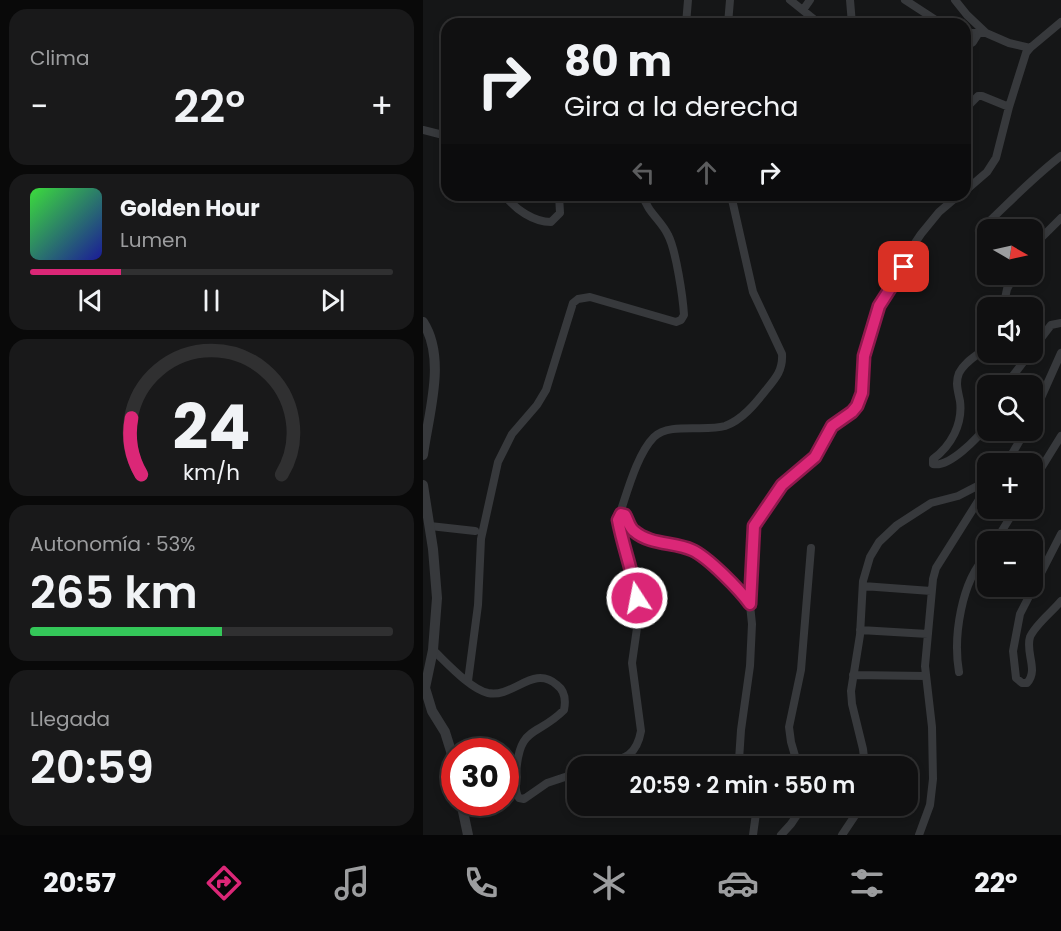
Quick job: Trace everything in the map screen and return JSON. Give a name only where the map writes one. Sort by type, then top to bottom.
[{"type":"street","points":[[686,18],[688,0]]},
{"type":"street","points":[[728,18],[730,0]]},
{"type":"street","points":[[790,0],[813,18]]},
{"type":"street","points":[[803,10],[810,0]]},
{"type":"street","points":[[850,0],[852,18]]},
{"type":"street","points":[[905,0],[933,18]]},
{"type":"street","points":[[955,0],[970,18]]},
{"type":"street","points":[[971,20],[982,33]]},
{"type":"street","points":[[971,185],[994,163],[999,152],[1023,58],[1030,48],[1061,22]]},
{"type":"street","points":[[971,33],[982,33],[1030,48]]},
{"type":"street","points":[[971,43],[982,33]]},
{"type":"street","points":[[971,102],[982,96],[1009,107]]},
{"type":"street","points":[[423,130],[441,134]]},
{"type":"street","points":[[992,219],[1035,176],[1061,156]]},
{"type":"street","points":[[509,201],[540,222],[551,222],[560,213],[559,201]]},
{"type":"street","points":[[468,681],[478,604],[481,539],[498,462],[512,434],[537,405],[546,390],[573,303],[578,299],[589,297],[676,322],[684,315],[672,244],[662,225],[650,212],[645,201]]},
{"type":"street","points":[[627,756],[638,742],[641,731],[632,669],[637,628],[637,598],[618,520],[641,456],[653,437],[660,432],[725,426],[741,417],[779,373],[783,363],[782,354],[753,292],[732,201]]},
{"type":"street","points":[[739,756],[750,666],[752,624],[750,604],[753,535],[756,522],[782,485],[815,457],[832,426],[857,406],[862,393],[864,356],[882,300],[900,276],[911,249],[921,234],[939,212],[952,201]]},
{"type":"street","points":[[1043,236],[1061,218]]},
{"type":"street","points":[[423,322],[428,330],[434,352],[432,400],[423,455]]},
{"type":"street","points":[[1043,335],[1051,325],[1061,323]]},
{"type":"street","points":[[977,355],[966,363],[960,372],[957,383],[960,405],[958,424],[952,440],[933,459],[933,464],[948,462],[977,437]]},
{"type":"street","points":[[1043,394],[1060,357]]},
{"type":"street","points":[[1043,465],[1061,436]]},
{"type":"street","points":[[423,485],[430,526],[437,598],[433,650],[425,698],[447,738]]},
{"type":"street","points":[[864,756],[851,691],[867,565],[874,549],[891,530],[931,503],[958,496],[977,486]]},
{"type":"street","points":[[919,835],[930,805],[933,779],[932,727],[925,676],[931,591],[936,568],[977,504]]},
{"type":"street","points":[[619,516],[625,515],[631,528],[637,534],[660,543],[696,552],[734,586],[750,604]]},
{"type":"street","points":[[430,526],[475,531]]},
{"type":"street","points":[[1061,534],[1020,614],[1013,651],[1017,678],[1021,683],[1027,683],[1032,678],[1029,650],[1031,635],[1061,601]]},
{"type":"street","points":[[795,756],[789,727],[801,670],[811,548]]},
{"type":"street","points":[[959,672],[957,643],[964,598],[971,576],[977,568]]},
{"type":"street","points":[[863,586],[931,591]]},
{"type":"street","points":[[860,630],[928,634]]},
{"type":"street","points":[[433,650],[468,681],[485,692],[498,693],[510,690],[532,678],[544,678],[561,688],[565,696],[565,707],[562,712],[522,742],[516,774],[516,792],[519,798],[525,799],[547,783],[567,776]]},
{"type":"street","points":[[853,675],[925,676]]},
{"type":"street","points":[[464,816],[468,835]]},
{"type":"street","points":[[753,835],[756,816]]},
{"type":"street","points":[[781,835],[796,816]]},
{"type":"street","points":[[842,835],[855,816]]},
{"type":"route","points":[[637,598],[632,572],[622,542],[618,520],[621,514],[625,515],[631,528],[637,534],[660,543],[696,552],[734,586],[750,604],[754,526],[782,485],[811,463],[832,426],[857,406],[863,386],[864,356],[879,306],[904,267]]}]
